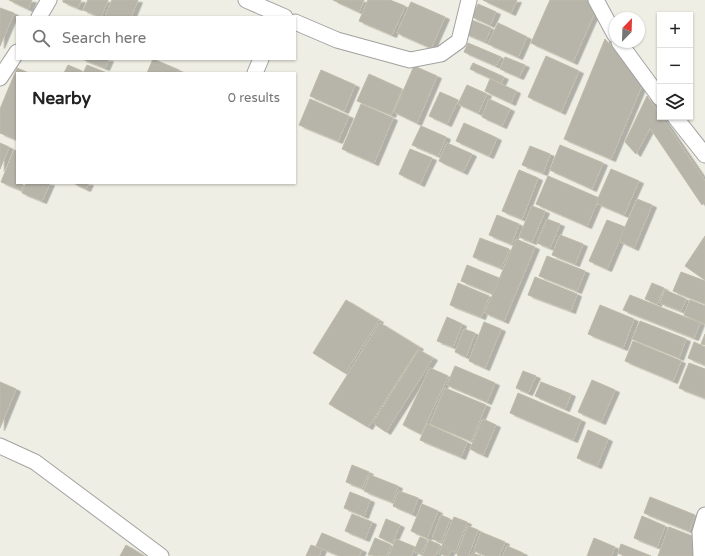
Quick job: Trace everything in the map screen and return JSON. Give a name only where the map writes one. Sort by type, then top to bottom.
[{"type":"street","points":[[40,16],[49,0]]},
{"type":"street","points":[[246,0],[281,16]]},
{"type":"street","points":[[296,22],[337,40],[410,60],[441,54],[459,41],[469,0]]},
{"type":"street","points":[[596,0],[609,25]]},
{"type":"street","points":[[622,48],[657,94]]},
{"type":"street","points":[[0,78],[16,54]]},
{"type":"street","points":[[255,72],[261,60]]},
{"type":"street","points":[[677,120],[705,155]]},
{"type":"street","points":[[0,446],[36,462],[161,556]]},
{"type":"street","points":[[701,556],[700,532],[705,515]]},
{"type":"building","points":[[9,0],[32,0],[28,9]]},
{"type":"building","points":[[63,0],[81,0],[78,8],[63,2]]},
{"type":"building","points":[[88,0],[108,0],[101,16],[83,10]]},
{"type":"building","points":[[112,0],[138,0],[131,16],[105,16]]},
{"type":"building","points":[[333,0],[364,0],[359,12]]},
{"type":"building","points":[[368,0],[390,0],[405,6],[392,35],[359,21]]},
{"type":"building","points":[[483,0],[517,0],[511,13]]},
{"type":"building","points":[[550,0],[592,0],[599,3],[573,62],[531,43]]},
{"type":"building","points":[[411,2],[445,17],[431,48],[397,33]]},
{"type":"building","points":[[478,4],[496,12],[490,25],[472,17]]},
{"type":"building","points":[[0,8],[14,13],[0,46]]},
{"type":"building","points":[[472,20],[491,28],[485,42],[466,34]]},
{"type":"building","points":[[498,23],[527,37],[518,57],[488,44]]},
{"type":"building","points":[[605,39],[609,44],[609,48],[613,48],[643,83],[611,159],[564,139]]},
{"type":"building","points":[[468,43],[501,57],[496,66],[464,52]]},
{"type":"building","points":[[546,56],[579,71],[561,112],[528,97]]},
{"type":"building","points":[[505,57],[525,65],[519,77],[500,69]]},
{"type":"building","points":[[85,60],[109,60],[105,68]]},
{"type":"building","points":[[153,60],[179,70],[178,72],[147,72]]},
{"type":"building","points":[[473,63],[504,77],[501,83],[470,69]]},
{"type":"building","points":[[68,65],[82,71],[82,72],[64,72]]},
{"type":"building","points":[[87,65],[104,72],[84,72]]},
{"type":"building","points":[[414,66],[437,76],[417,123],[394,112]]},
{"type":"building","points":[[17,68],[27,72],[16,72],[16,140],[0,133],[0,109]]},
{"type":"building","points":[[321,70],[355,85],[344,111],[310,96]]},
{"type":"building","points":[[369,74],[402,89],[391,115],[357,101]]},
{"type":"building","points":[[490,79],[516,91],[511,103],[485,91]]},
{"type":"building","points":[[467,85],[487,94],[478,113],[458,104]]},
{"type":"building","points":[[440,92],[458,100],[447,124],[429,116]]},
{"type":"building","points":[[647,96],[657,111],[657,120],[663,120],[705,181],[705,202],[702,205],[650,128],[636,154],[625,142]]},
{"type":"building","points":[[310,99],[349,116],[338,141],[299,125]]},
{"type":"building","points":[[489,99],[510,109],[502,126],[482,117]]},
{"type":"building","points":[[361,104],[393,118],[374,163],[342,149]]},
{"type":"building","points":[[464,123],[497,138],[489,156],[456,141]]},
{"type":"building","points":[[421,126],[446,137],[438,156],[412,145]]},
{"type":"building","points":[[0,143],[9,147],[0,169]]},
{"type":"building","points":[[447,143],[472,154],[463,172],[439,161]]},
{"type":"building","points":[[560,145],[603,163],[592,189],[550,170]]},
{"type":"building","points":[[530,146],[550,154],[543,173],[522,165]]},
{"type":"building","points":[[410,149],[432,158],[420,184],[399,174]]},
{"type":"building","points":[[14,150],[16,151],[16,184],[23,184],[21,190],[1,182]]},
{"type":"building","points":[[611,169],[639,181],[624,215],[596,203]]},
{"type":"building","points":[[519,170],[538,178],[522,219],[502,211]]},
{"type":"building","points":[[548,176],[599,198],[587,226],[536,204]]},
{"type":"building","points":[[26,184],[50,184],[42,201],[22,193]]},
{"type":"building","points":[[75,184],[88,184],[86,189]]},
{"type":"building","points":[[637,199],[652,205],[634,248],[619,241]]},
{"type":"building","points":[[532,206],[545,211],[532,242],[519,237]]},
{"type":"building","points":[[497,215],[519,224],[511,244],[489,235]]},
{"type":"building","points":[[547,219],[560,224],[550,248],[537,243]]},
{"type":"building","points":[[607,220],[625,227],[607,269],[589,261]]},
{"type":"building","points":[[560,235],[583,244],[575,264],[552,255]]},
{"type":"building","points":[[705,236],[705,280],[685,266]]},
{"type":"building","points":[[480,238],[509,249],[501,268],[473,257]]},
{"type":"building","points":[[516,239],[535,247],[504,321],[485,313]]},
{"type":"building","points":[[547,256],[585,271],[577,291],[539,276]]},
{"type":"building","points":[[467,265],[499,278],[493,294],[461,281]]},
{"type":"building","points":[[681,272],[705,281],[705,304],[673,291]]},
{"type":"building","points":[[535,277],[577,294],[571,311],[528,295]]},
{"type":"building","points":[[458,283],[489,296],[481,317],[450,305]]},
{"type":"building","points":[[652,283],[664,288],[657,304],[645,299]]},
{"type":"building","points":[[665,290],[686,299],[681,311],[660,303]]},
{"type":"building","points":[[630,295],[700,323],[694,338],[623,310]]},
{"type":"building","points":[[346,300],[379,320],[345,373],[313,353]]},
{"type":"building","points":[[690,300],[705,306],[705,324],[684,315]]},
{"type":"building","points":[[600,305],[634,319],[623,348],[588,334]]},
{"type":"building","points":[[447,317],[462,324],[453,347],[437,341]]},
{"type":"building","points":[[640,321],[686,339],[679,358],[632,339]]},
{"type":"building","points":[[484,322],[501,329],[485,368],[469,361]]},
{"type":"building","points":[[380,323],[419,347],[368,427],[329,404]]},
{"type":"building","points":[[464,329],[475,333],[466,357],[455,352]]},
{"type":"building","points":[[705,334],[705,345],[701,344]]},
{"type":"building","points":[[633,341],[681,361],[673,381],[625,361]]},
{"type":"building","points":[[694,342],[705,347],[705,365],[688,358]]},
{"type":"building","points":[[419,350],[433,358],[386,432],[373,423]]},
{"type":"building","points":[[689,363],[705,369],[705,398],[679,388]]},
{"type":"building","points":[[455,366],[495,383],[487,402],[447,385]]},
{"type":"building","points":[[430,368],[448,376],[421,434],[403,425]]},
{"type":"building","points":[[523,371],[536,376],[528,393],[516,388]]},
{"type":"building","points":[[592,380],[615,390],[601,422],[578,412]]},
{"type":"building","points":[[0,382],[16,389],[0,428]]},
{"type":"building","points":[[541,382],[571,394],[565,409],[535,396]]},
{"type":"building","points":[[445,388],[486,405],[471,441],[430,424]]},
{"type":"building","points":[[518,393],[581,420],[573,440],[510,413]]},
{"type":"building","points":[[483,419],[496,425],[483,455],[470,449]]},
{"type":"building","points":[[427,424],[467,442],[461,457],[420,440]]},
{"type":"building","points":[[588,430],[608,439],[597,466],[577,458]]},
{"type":"building","points":[[352,465],[369,472],[362,488],[346,482]]},
{"type":"building","points":[[370,475],[398,486],[392,502],[364,491]]},
{"type":"building","points":[[399,491],[418,498],[412,514],[393,506]]},
{"type":"building","points":[[350,492],[370,500],[364,516],[344,508]]},
{"type":"building","points":[[650,497],[695,515],[689,531],[644,513]]},
{"type":"building","points":[[422,504],[438,511],[427,538],[411,531]]},
{"type":"building","points":[[352,514],[372,522],[365,539],[345,531]]},
{"type":"building","points":[[441,515],[450,519],[441,542],[432,539]]},
{"type":"building","points":[[642,516],[665,526],[657,547],[634,538]]},
{"type":"building","points":[[454,517],[467,522],[455,552],[442,546]]},
{"type":"building","points":[[386,519],[400,525],[392,543],[379,537]]},
{"type":"building","points":[[468,526],[478,530],[468,556],[460,556],[457,555]]},
{"type":"building","points":[[669,527],[700,539],[693,556],[658,556]]},
{"type":"building","points":[[481,532],[505,542],[499,556],[487,556],[474,551]]},
{"type":"building","points":[[322,533],[362,550],[359,556],[340,556],[316,546]]},
{"type":"building","points":[[420,537],[427,540],[421,554],[414,551]]},
{"type":"building","points":[[375,538],[391,545],[386,556],[368,555]]},
{"type":"building","points":[[594,538],[615,547],[611,556],[587,556]]},
{"type":"building","points":[[396,539],[415,547],[411,556],[389,556]]},
{"type":"building","points":[[429,540],[440,545],[435,556],[423,556]]},
{"type":"building","points":[[443,544],[452,548],[448,556],[439,554]]},
{"type":"building","points":[[621,544],[651,556],[624,556],[618,553]]},
{"type":"building","points":[[126,545],[144,556],[120,556]]},
{"type":"building","points":[[311,545],[322,549],[319,556],[306,556]]},
{"type":"building","points":[[507,546],[523,553],[522,556],[503,556]]},
{"type":"building","points":[[472,553],[481,556],[471,556]]}]
